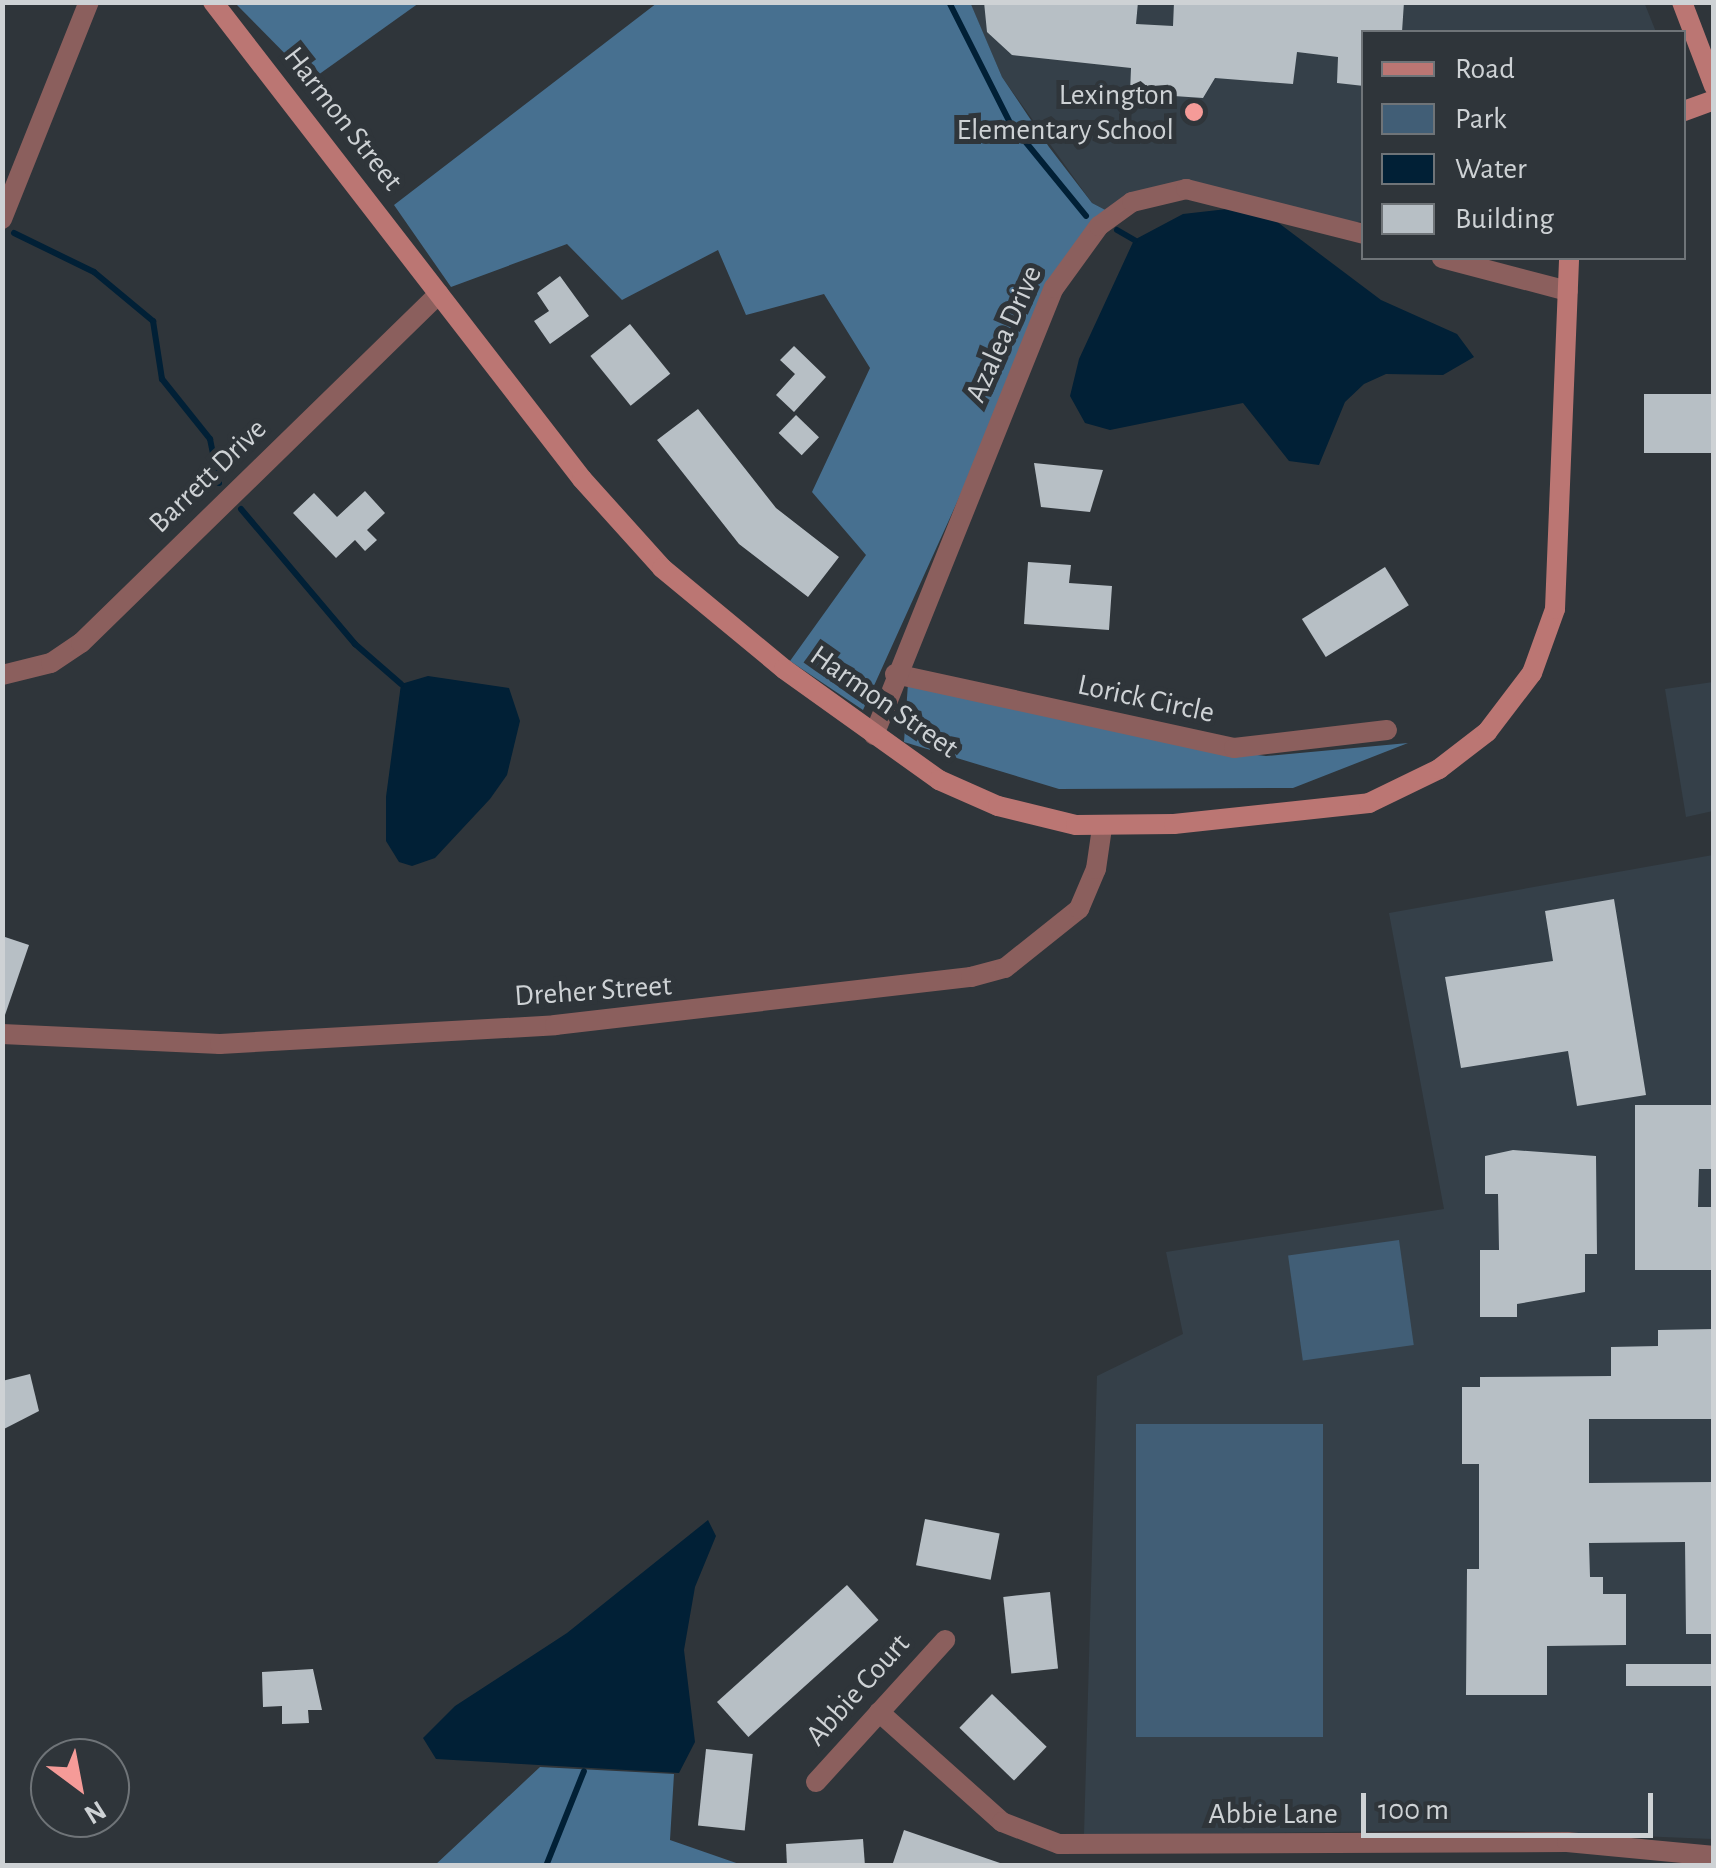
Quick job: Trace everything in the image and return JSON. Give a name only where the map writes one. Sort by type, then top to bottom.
[{"type":"street","points":[[2,219],[89,2]]},
{"type":"street","name":"Harmon Street","points":[[213,2],[582,480],[662,568],[874,735],[939,780],[998,806],[1102,828],[1369,804],[1439,769],[1487,732],[1532,672],[1555,609],[1569,260]]},
{"type":"street","points":[[1682,2],[1714,86]]},
{"type":"street","points":[[1686,110],[1714,100]]},
{"type":"street","name":"Azalea Drive","points":[[874,735],[895,674],[1054,288],[1099,226],[1132,202],[1186,188],[1361,233]]},
{"type":"street","points":[[1450,260],[1568,290]]},
{"type":"street","name":"Barrett Drive","points":[[2,675],[51,663],[81,643],[440,294]]},
{"type":"street","name":"Lorick Circle","points":[[895,674],[1234,748],[1387,730]]},
{"type":"street","name":"Dreher Street","points":[[2,1034],[220,1044],[520,1027],[772,1006],[971,977],[1005,968],[1079,910],[1096,870],[1102,828]]},
{"type":"street","name":"Abbie Court","points":[[816,1782],[945,1640]]},
{"type":"street","name":"Abbie Lane","points":[[879,1712],[1002,1822],[1059,1844],[1567,1842],[1714,1856]]},
{"type":"shaded area","points":[[970,2],[1002,77],[1049,147],[1092,203],[1113,214],[1054,288],[863,710],[790,661],[866,555],[812,492],[870,368],[824,294],[746,315],[718,250],[622,300],[567,244],[451,287],[394,205],[657,3]]},
{"type":"shaded area","name":"Lexington Elementary School","points":[[1644,2],[1655,30],[1361,30],[1361,221],[1336,226],[1204,190],[1113,214],[1092,203],[1002,77],[970,3]]},
{"type":"shaded area","points":[[235,3],[419,3],[311,80]]},
{"type":"shaded area","points":[[1713,682],[1713,811],[1686,817],[1665,689]]},
{"type":"shaded area","points":[[908,683],[1222,751],[1266,756],[1408,743],[1293,788],[1059,789],[904,742]]},
{"type":"shaded area","points":[[1713,855],[1713,1839],[1488,1830],[1084,1835],[1097,1376],[1183,1334],[1166,1252],[1444,1209],[1389,913]]},
{"type":"shaded area","points":[[540,1767],[674,1774],[670,1840],[742,1865],[434,1866]]},
{"type":"green space","points":[[1399,1240],[1414,1345],[1303,1361],[1288,1256]]},
{"type":"green space","points":[[1136,1424],[1323,1424],[1323,1737],[1136,1737]]},
{"type":"water","points":[[1227,209],[1276,221],[1381,300],[1457,334],[1474,357],[1443,375],[1386,374],[1364,384],[1345,402],[1319,465],[1289,461],[1243,403],[1110,430],[1085,423],[1070,396],[1079,359],[1134,240],[1183,214]]},
{"type":"water","points":[[428,676],[509,688],[520,721],[507,775],[490,799],[435,858],[412,866],[399,862],[386,841],[386,797],[401,684]]},
{"type":"water","points":[[708,1520],[716,1536],[695,1587],[684,1650],[695,1742],[679,1773],[436,1759],[423,1738],[455,1706],[567,1633]]},
{"type":"building","points":[[984,2],[1138,2],[1136,24],[1173,26],[1174,2],[1404,2],[1402,30],[1361,30],[1361,86],[1337,83],[1338,57],[1297,52],[1293,84],[1215,78],[1203,98],[1130,93],[1131,68],[1012,55],[987,32]]},
{"type":"building","points":[[560,276],[589,316],[550,344],[534,321],[549,311],[537,293]]},
{"type":"building","points":[[630,324],[670,374],[631,406],[590,356]]},
{"type":"building","points":[[794,346],[826,377],[794,412],[776,395],[795,374],[780,360]]},
{"type":"building","points":[[1644,394],[1714,394],[1714,453],[1644,453]]},
{"type":"building","points":[[698,409],[776,508],[839,557],[808,597],[739,544],[657,440]]},
{"type":"building","points":[[796,415],[819,437],[802,455],[779,433]]},
{"type":"building","points":[[1034,463],[1103,470],[1090,512],[1041,507]]},
{"type":"building","points":[[365,491],[385,513],[367,530],[377,540],[365,551],[355,540],[336,558],[293,513],[314,493],[337,517]]},
{"type":"building","points":[[1028,562],[1071,565],[1069,583],[1112,586],[1109,630],[1024,624]]},
{"type":"building","points":[[1385,567],[1409,605],[1326,657],[1302,619]]},
{"type":"building","points":[[1614,899],[1646,1095],[1577,1106],[1568,1051],[1461,1068],[1445,977],[1553,961],[1545,911]]},
{"type":"building","points":[[2,936],[29,945],[5,1015],[2,1015]]},
{"type":"building","points":[[1635,1105],[1714,1105],[1714,1169],[1699,1169],[1698,1207],[1714,1207],[1714,1270],[1635,1270]]},
{"type":"building","points":[[1513,1150],[1596,1156],[1597,1254],[1585,1254],[1585,1292],[1517,1304],[1517,1317],[1480,1317],[1480,1250],[1499,1250],[1498,1194],[1485,1194],[1485,1156]]},
{"type":"building","points":[[1714,1329],[1714,1419],[1589,1419],[1589,1483],[1714,1482],[1714,1634],[1686,1634],[1685,1542],[1589,1543],[1590,1577],[1603,1577],[1603,1594],[1626,1594],[1626,1645],[1547,1646],[1547,1695],[1466,1695],[1467,1569],[1479,1569],[1479,1464],[1462,1464],[1462,1387],[1480,1387],[1480,1377],[1611,1376],[1611,1347],[1658,1346],[1658,1330]]},
{"type":"building","points":[[30,1374],[39,1411],[2,1430],[2,1381]]},
{"type":"building","points":[[925,1519],[1000,1534],[991,1580],[916,1565]]},
{"type":"building","points":[[847,1585],[878,1620],[748,1737],[717,1702]]},
{"type":"building","points":[[1050,1592],[1058,1669],[1011,1673],[1003,1597]]},
{"type":"building","points":[[1626,1664],[1714,1664],[1714,1686],[1626,1686]]},
{"type":"building","points":[[313,1669],[322,1710],[308,1710],[309,1723],[282,1724],[282,1706],[263,1707],[262,1672]]},
{"type":"building","points":[[992,1694],[1047,1747],[1014,1781],[959,1728]]},
{"type":"building","points":[[706,1749],[753,1754],[745,1830],[698,1826]]},
{"type":"building","points":[[904,1830],[1000,1863],[999,1866],[892,1866]]},
{"type":"building","points":[[863,1839],[865,1866],[787,1866],[786,1844]]},
{"type":"waterway","points":[[949,2],[1010,123],[1086,216]]},
{"type":"waterway","points":[[1117,230],[1134,240]]},
{"type":"waterway","points":[[14,233],[94,272],[153,321],[162,379],[210,439],[219,483]]},
{"type":"waterway","points":[[241,509],[355,644],[401,684]]},
{"type":"waterway","points":[[546,1866],[584,1771]]},
{"type":"place","name":"Lexington Elementary School","points":[[1194,112]]}]
